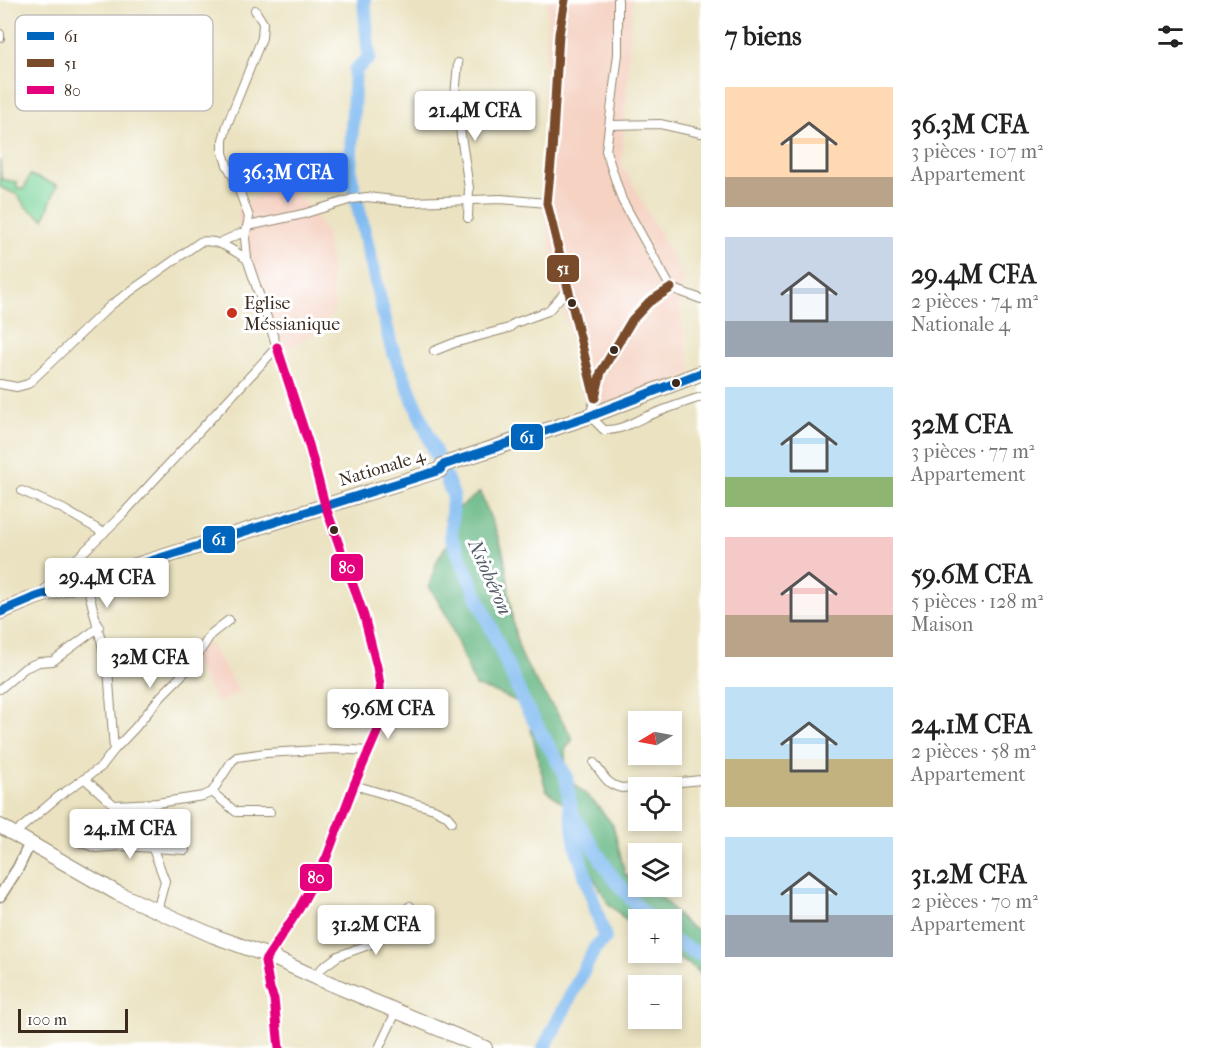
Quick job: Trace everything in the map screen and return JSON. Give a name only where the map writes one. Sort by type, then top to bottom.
[{"type":"highway","name":"Nationale 4","points":[[0,612],[36,597],[441,467],[590,416],[701,373]]},
{"type":"main road","points":[[0,826],[117,893],[214,936],[269,956],[485,1048]]},
{"type":"street","points":[[557,0],[563,5],[547,203],[595,398]]},
{"type":"street","points":[[618,0],[618,54],[606,151],[622,200],[671,288],[701,299]]},
{"type":"street","points":[[255,10],[263,22],[262,39],[223,140],[224,159],[245,203],[249,217],[247,259],[309,445],[325,506],[364,616],[377,668],[381,712],[378,730],[326,859],[312,887],[265,962],[274,999],[279,1048]]},
{"type":"street","points":[[458,63],[455,96],[470,200],[468,218]]},
{"type":"street","points":[[610,125],[660,124],[701,133]]},
{"type":"street","points":[[219,243],[247,228],[352,199],[367,197],[411,202],[501,199],[547,203]]},
{"type":"street","points":[[0,384],[16,387],[28,384],[111,305],[200,242],[208,240],[219,243],[247,259]]},
{"type":"street","points":[[671,288],[649,302],[632,320],[601,372],[590,416],[604,430],[612,431],[701,397]]},
{"type":"street","points":[[434,351],[509,328],[515,323],[548,311],[568,289]]},
{"type":"street","points":[[36,597],[104,533],[277,347]]},
{"type":"street","points":[[22,491],[63,509],[104,533]]},
{"type":"street","points":[[86,581],[108,668],[114,750]]},
{"type":"street","points":[[14,834],[59,796],[101,767],[162,694],[190,667],[210,633],[229,620]]},
{"type":"street","points":[[0,689],[25,668],[39,662],[53,661],[99,627]]},
{"type":"street","points":[[114,805],[157,803],[203,796],[212,792],[237,757],[335,749],[369,751]]},
{"type":"street","points":[[594,763],[607,782],[622,788],[701,780]]},
{"type":"street","points":[[85,779],[114,805],[142,841],[153,849],[165,881],[157,911]]},
{"type":"street","points":[[354,785],[434,809],[446,815],[452,822]]},
{"type":"street","points":[[212,792],[236,812],[270,812]]},
{"type":"street","points":[[0,896],[18,868],[30,843]]},
{"type":"street","points":[[82,843],[96,848],[122,846],[185,850]]},
{"type":"street","points":[[315,977],[322,968],[338,956],[374,943],[410,906]]},
{"type":"street","points":[[379,1048],[396,1012]]},
{"type":"shaded area","points":[[547,0],[631,0],[622,164],[683,277],[679,308],[692,375],[588,414],[557,284],[542,197]]},
{"type":"shaded area","points":[[282,180],[302,199],[327,233],[335,310],[320,329],[289,348],[277,336],[241,241],[237,208]]},
{"type":"shaded area","points":[[209,643],[240,692],[217,703],[188,652]]},
{"type":"green space","points":[[0,160],[1,179],[17,182],[17,188],[24,189],[30,175],[57,185],[44,219],[26,207],[18,195],[0,187]]},
{"type":"green space","points":[[480,492],[503,552],[512,618],[522,656],[533,678],[573,739],[565,750],[566,776],[596,804],[613,825],[625,874],[628,876],[628,897],[661,897],[673,909],[628,909],[628,922],[608,903],[576,846],[570,809],[546,790],[525,705],[475,686],[446,614],[429,586],[437,561],[451,537],[445,519]]},
{"type":"green space","points":[[682,919],[692,928],[701,931],[701,975],[682,961]]},
{"type":"waterway","name":"Nsiobéron","points":[[364,0],[369,58],[355,70],[350,172],[391,346],[453,495],[451,537],[525,705],[566,776],[576,846],[605,938],[595,948],[544,1048]]},
{"type":"waterway","points":[[573,815],[611,875],[640,909]]},
{"type":"waterway","points":[[682,946],[701,955]]},
{"type":"transit line","name":"51","points":[[565,0],[559,34],[547,203],[595,398],[601,372],[632,320],[649,302],[671,288]]},
{"type":"transit line","name":"80","points":[[277,347],[309,445],[325,505],[364,616],[380,685],[378,730],[326,859],[299,909],[265,961],[274,999],[279,1048]]},
{"type":"transit line","name":"61","points":[[0,612],[36,597],[440,470],[443,465],[590,416],[701,373]]},
{"type":"place","name":"Eglise Méssianique","points":[[232,313]]}]
